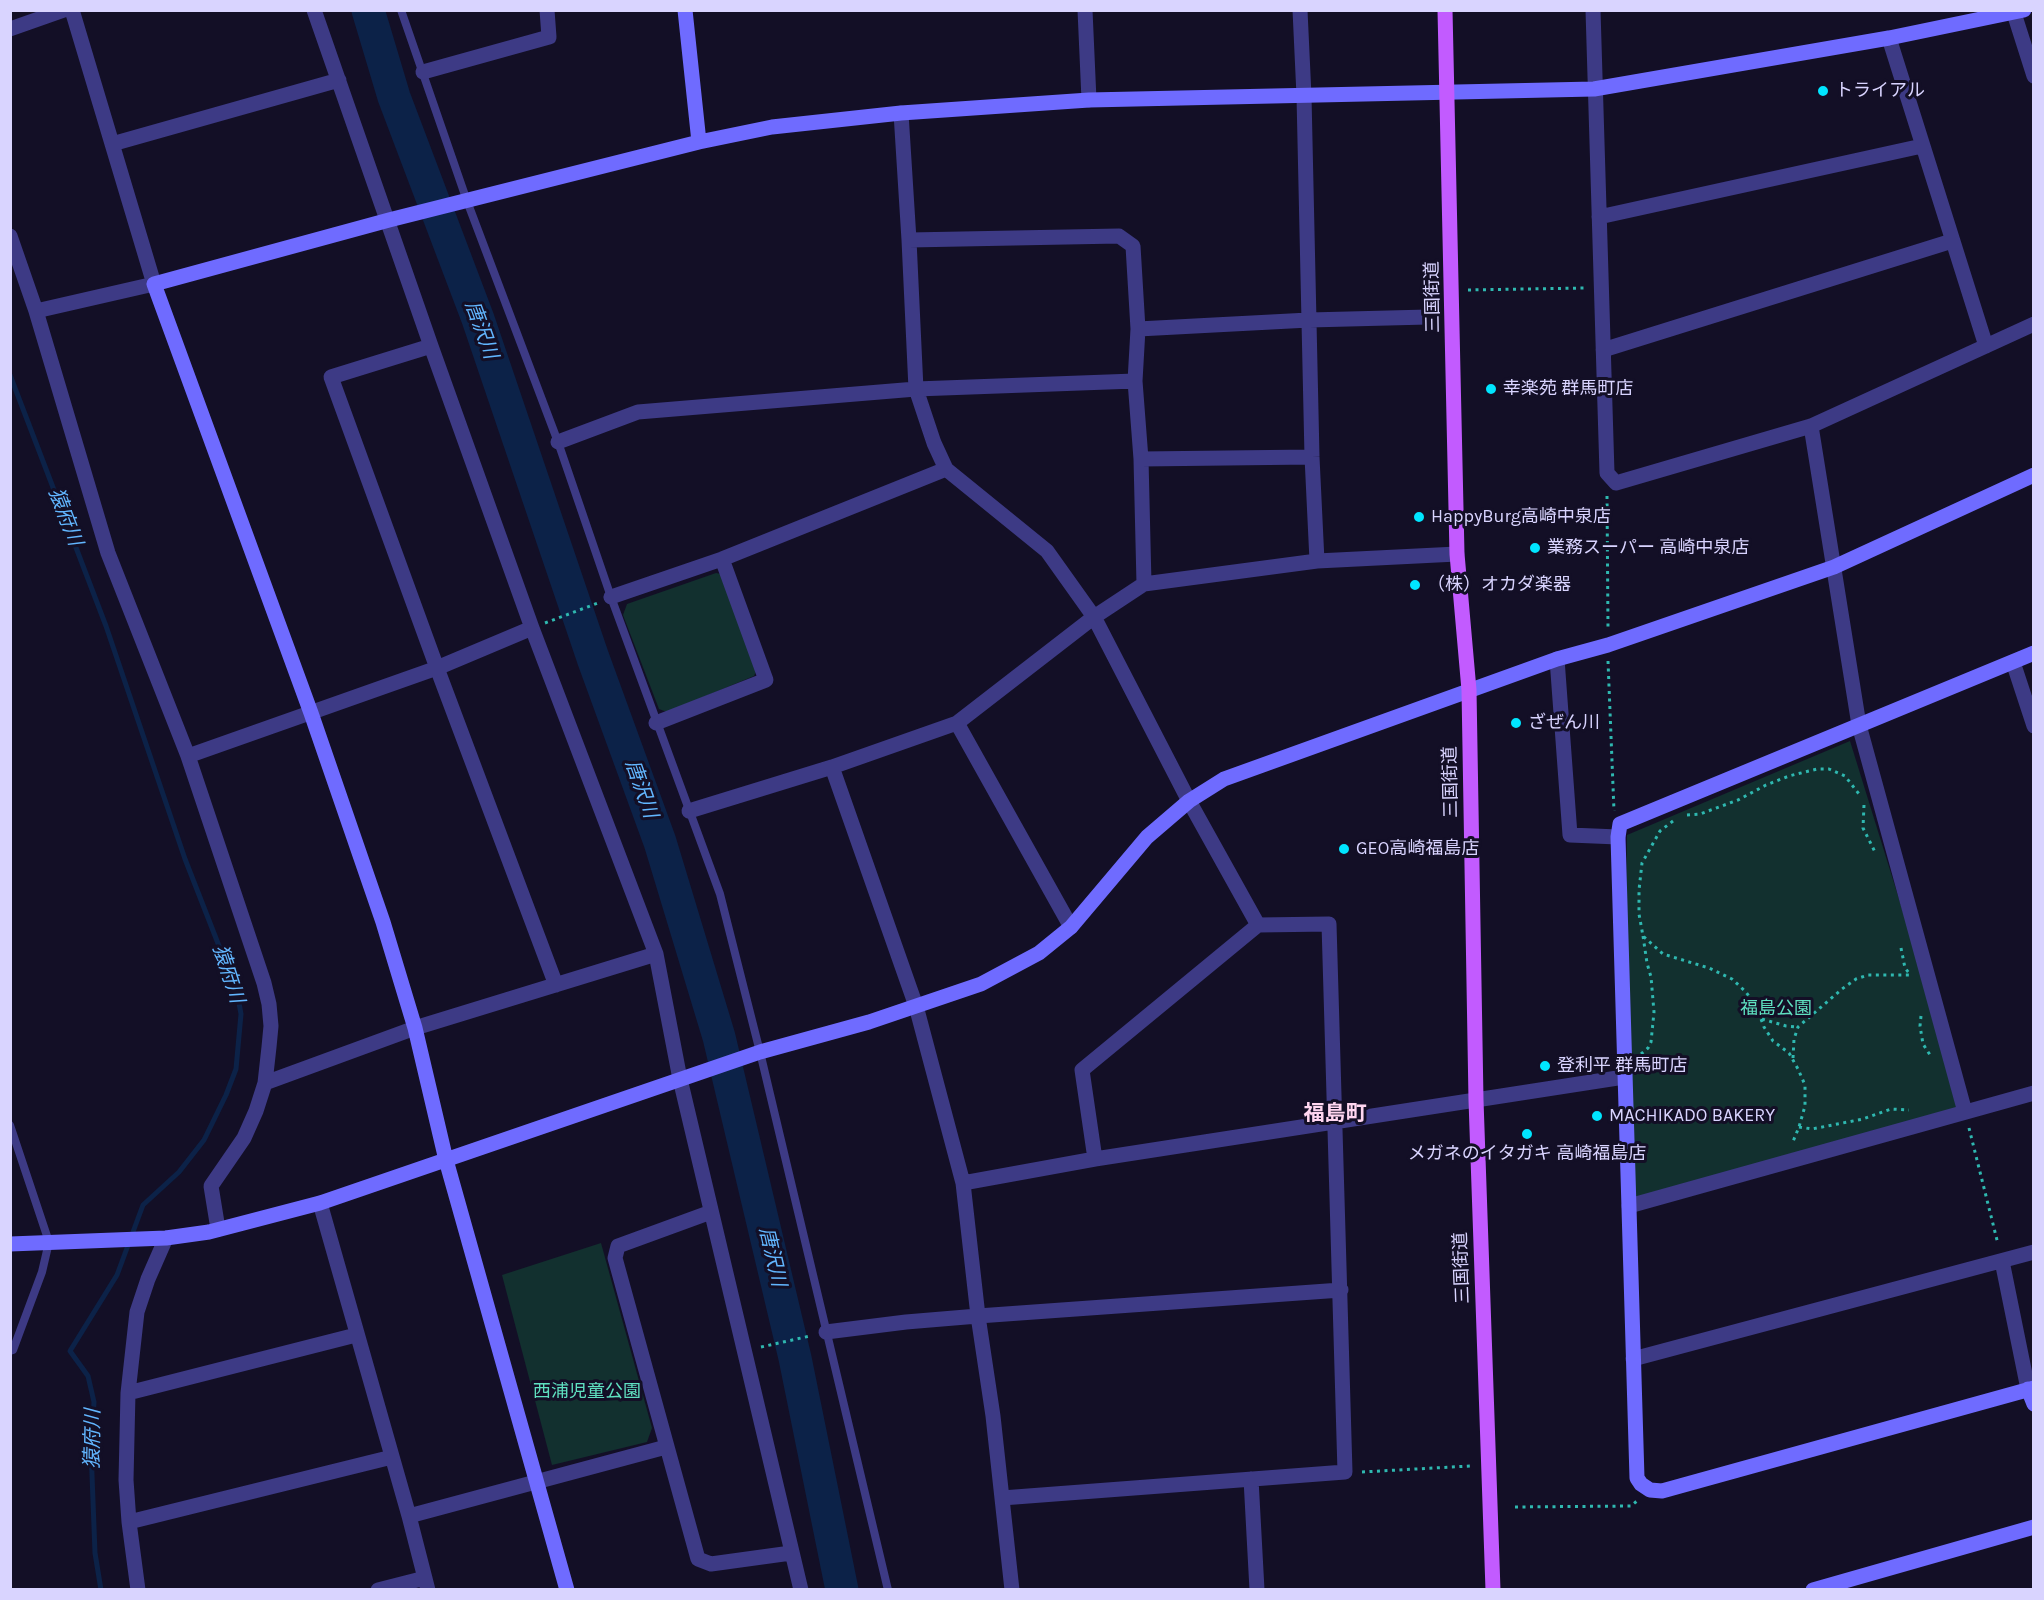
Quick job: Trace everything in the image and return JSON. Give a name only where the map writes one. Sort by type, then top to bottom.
[{"type":"main road","name":"三国街道","points":[[1445,10],[1457,554],[1469,690],[1476,1100],[1493,1590]]},
{"type":"street","points":[[10,28],[64,10]]},
{"type":"street","points":[[72,10],[154,284],[311,713],[383,922],[415,1028],[446,1160],[567,1590]]},
{"type":"street","points":[[314,10],[532,628],[656,954],[711,1212],[801,1590]]},
{"type":"street","points":[[423,72],[549,37],[548,10]]},
{"type":"street","points":[[685,10],[699,142]]},
{"type":"street","points":[[1084,10],[1089,100]]},
{"type":"street","points":[[1300,10],[1317,561]]},
{"type":"street","points":[[1593,10],[1607,474],[1616,483],[1811,426],[2034,324]]},
{"type":"street","points":[[36,310],[154,284],[389,220],[699,142],[772,127],[901,113],[1089,100],[1594,89],[1889,38],[2017,12],[2034,76]]},
{"type":"street","points":[[1889,38],[1986,346]]},
{"type":"street","points":[[112,144],[339,80]]},
{"type":"street","points":[[901,113],[916,388],[922,413],[946,469],[1047,551],[1094,617],[1189,801],[1258,925]]},
{"type":"street","points":[[1599,217],[1922,146]]},
{"type":"street","points":[[10,236],[36,310],[108,553],[188,756],[264,983],[271,1026],[265,1083],[244,1137],[211,1186],[218,1229]]},
{"type":"street","points":[[909,240],[1119,236],[1132,246],[1138,329],[1135,381],[1141,459],[1144,584]]},
{"type":"street","points":[[1603,350],[1952,241]]},
{"type":"street","points":[[1138,329],[1309,320],[1428,317]]},
{"type":"street","points":[[431,346],[331,377],[556,985]]},
{"type":"street","points":[[558,442],[638,412],[916,388],[1135,381]]},
{"type":"street","points":[[1811,426],[1859,725],[1965,1112]]},
{"type":"street","points":[[1141,459],[1312,457]]},
{"type":"street","points":[[605,600],[722,559],[946,469]]},
{"type":"street","points":[[10,1244],[159,1239],[218,1229],[320,1203],[758,1053],[869,1022],[981,984],[1039,952],[1071,927],[1147,837],[1189,801],[1224,779],[1557,659],[1608,645],[1834,567],[2034,475]]},
{"type":"street","points":[[689,811],[832,767],[957,723],[1094,617],[1144,584],[1317,561],[1457,554]]},
{"type":"street","points":[[656,723],[766,680],[722,559]]},
{"type":"street","points":[[188,756],[437,668],[532,628]]},
{"type":"street","points":[[1557,659],[1570,835],[1619,831],[1859,725],[2034,653]]},
{"type":"street","points":[[2013,662],[2034,726]]},
{"type":"street","points":[[957,723],[1071,927]]},
{"type":"street","points":[[832,767],[916,1006],[963,1184],[978,1316],[993,1416],[1012,1590]]},
{"type":"street","points":[[1619,831],[1624,1077],[1637,1478],[1641,1484],[1650,1490],[1662,1491],[2031,1388]]},
{"type":"street","points":[[1002,1498],[1345,1472],[1329,924],[1258,925],[1082,1070],[1095,1159]]},
{"type":"street","points":[[265,1083],[415,1028],[656,954]]},
{"type":"street","points":[[963,1184],[1095,1159],[1624,1077]]},
{"type":"street","points":[[1629,1206],[2034,1093]]},
{"type":"street","points":[[320,1203],[356,1335],[410,1516],[426,1584],[378,1590]]},
{"type":"street","points":[[711,1212],[618,1246],[615,1258],[698,1559],[711,1564],[791,1552]]},
{"type":"street","points":[[138,1590],[126,1480],[128,1393],[137,1312],[159,1239]]},
{"type":"street","points":[[1633,1359],[2034,1252]]},
{"type":"street","points":[[2002,1261],[2034,1404]]},
{"type":"street","points":[[820,1334],[978,1316],[1341,1290]]},
{"type":"street","points":[[128,1393],[356,1335]]},
{"type":"street","points":[[410,1516],[666,1447]]},
{"type":"street","points":[[129,1522],[392,1457]]},
{"type":"street","points":[[1251,1479],[1257,1590]]},
{"type":"street","points":[[1813,1590],[2034,1527]]},
{"type":"lane","points":[[401,10],[467,201],[558,442],[605,600],[656,723],[720,894],[758,1053],[820,1334],[888,1590]]},
{"type":"lane","points":[[10,1125],[49,1242],[42,1272],[13,1350],[10,1351]]},
{"type":"path","points":[[1452,290],[1601,288]]},
{"type":"path","points":[[1607,474],[1608,645],[1614,817],[1619,831]]},
{"type":"path","points":[[549,622],[605,600]]},
{"type":"path","points":[[1624,1055],[1642,1054],[1652,1042],[1652,977],[1647,963],[1639,914],[1639,890],[1642,863],[1660,831],[1672,821],[1687,815],[1700,814],[1738,800],[1789,776],[1817,769],[1829,769],[1845,776],[1860,795],[1864,805],[1863,828],[1878,860]]},
{"type":"path","points":[[1643,936],[1663,954],[1709,968],[1732,979],[1746,992],[1757,1008],[1773,1041],[1781,1045],[1793,1060],[1804,1085],[1804,1106],[1796,1138],[1780,1164]]},
{"type":"path","points":[[1900,944],[1905,968],[1915,983]]},
{"type":"path","points":[[1793,1060],[1794,1039],[1798,1027],[1856,979],[1868,975],[1916,974]]},
{"type":"path","points":[[1921,1016],[1923,1044],[1936,1064]]},
{"type":"path","points":[[1761,1019],[1798,1027]]},
{"type":"path","points":[[1799,1127],[1812,1129],[1863,1119],[1891,1109],[1912,1110]]},
{"type":"path","points":[[1965,1112],[2002,1261]]},
{"type":"path","points":[[758,1348],[820,1334]]},
{"type":"path","points":[[1345,1472],[1470,1466]]},
{"type":"path","points":[[1515,1507],[1631,1506],[1650,1490]]},
{"type":"green space","points":[[716,573],[721,574],[757,669],[754,676],[667,712],[659,709],[623,615],[627,604]]},
{"type":"green space","name":"福島公園","points":[[1850,741],[1965,1112],[1629,1206],[1624,1070],[1627,835]]},
{"type":"green space","name":"西浦児童公園","points":[[601,1243],[652,1428],[647,1442],[552,1465],[502,1275]]},
{"type":"waterway","name":"唐沢川","points":[[368,10],[394,97],[478,319],[593,658],[660,842],[719,1037],[795,1358],[842,1590]]},
{"type":"waterway","name":"猿府川","points":[[10,375],[106,626],[185,859],[237,992],[241,1014],[236,1069],[204,1140],[179,1172],[143,1205],[117,1275],[70,1351],[88,1376],[94,1402],[91,1449],[95,1553],[101,1590]]},
{"type":"place","name":"トライアル","points":[[1823,91]]},
{"type":"place","name":"幸楽苑 群馬町店","points":[[1491,389]]},
{"type":"place","name":"HappyBurg高崎中泉店","points":[[1419,517]]},
{"type":"place","name":"業務スーパー 高崎中泉店","points":[[1535,548]]},
{"type":"place","name":"（株）オカダ楽器","points":[[1415,585]]},
{"type":"place","name":"ざぜん川","points":[[1516,723]]},
{"type":"place","name":"GEO高崎福島店","points":[[1344,849]]},
{"type":"place","name":"登利平 群馬町店","points":[[1545,1066]]},
{"type":"place","name":"MACHIKADO BAKERY","points":[[1597,1116]]},
{"type":"place","name":"メガネのイタガキ 高崎福島店","points":[[1527,1134]]},
{"type":"district","name":"福島町","points":[[1335,1114]]}]
